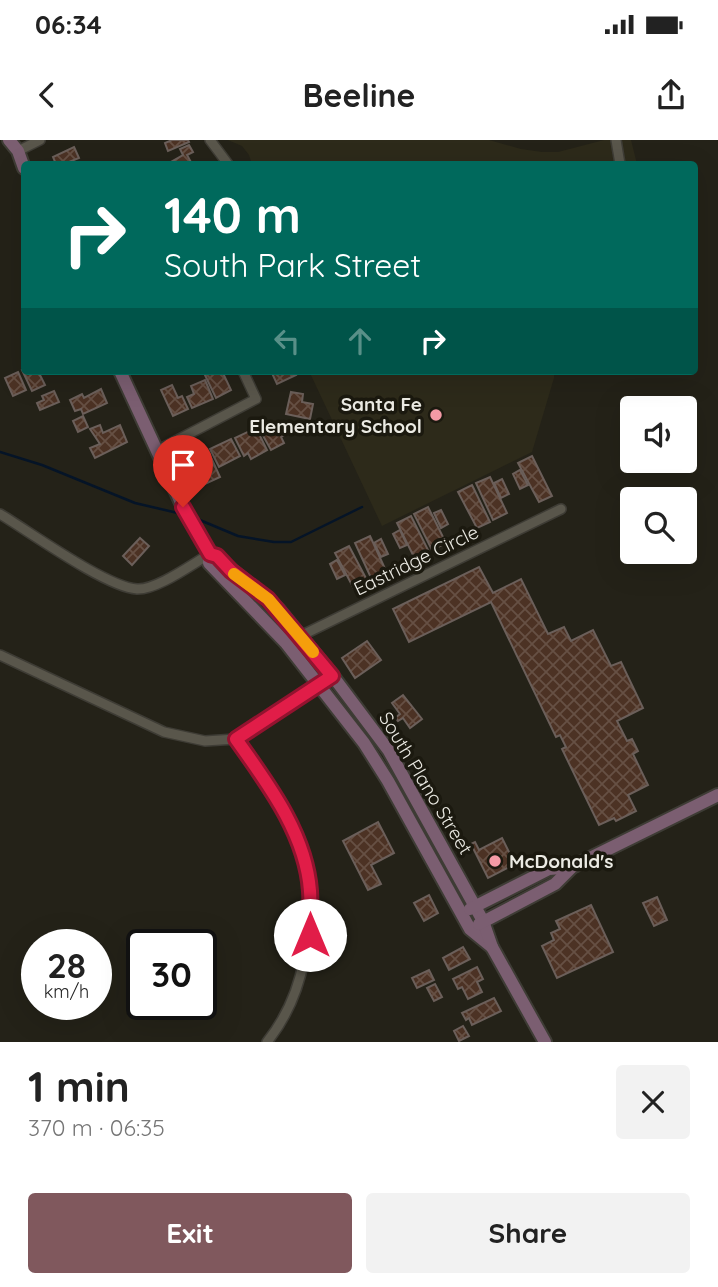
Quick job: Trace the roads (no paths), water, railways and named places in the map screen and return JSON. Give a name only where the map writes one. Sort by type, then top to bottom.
[{"type":"main road","points":[[9,140],[18,145]]},
{"type":"main road","name":"South Plano Street","points":[[122,375],[183,507],[210,554],[209,563],[286,643],[347,720],[388,781],[470,929],[492,947]]},
{"type":"main road","name":"South Plano Street","points":[[210,554],[217,556],[231,571],[268,599],[332,676],[392,756],[483,921],[492,947]]},
{"type":"main road","points":[[347,720],[358,723],[382,754],[392,756]]},
{"type":"main road","points":[[470,929],[555,884],[572,867],[718,795]]},
{"type":"main road","points":[[461,914],[550,869],[572,867]]},
{"type":"main road","points":[[492,947],[545,1042]]},
{"type":"street","points":[[18,145],[40,140]]},
{"type":"street","points":[[210,140],[226,161]]},
{"type":"street","points":[[616,140],[620,161]]},
{"type":"street","points":[[158,450],[256,398],[245,375]]},
{"type":"street","name":"Eastridge Circle","points":[[286,643],[561,509]]},
{"type":"street","points":[[0,514],[96,573],[120,585],[138,589],[168,578],[210,554]]},
{"type":"street","points":[[0,655],[164,732],[205,741],[236,739],[332,676]]},
{"type":"street","points":[[236,739],[268,784],[289,823],[304,858],[310,890],[310,935],[299,986],[281,1025],[267,1042]]},
{"type":"waterway","points":[[0,452],[42,465],[135,503],[182,514]]},
{"type":"waterway","points":[[195,518],[238,536],[291,542],[362,507]]},
{"type":"place","name":"Santa Fe Elementary School","points":[[436,415]]},
{"type":"place","name":"McDonald's","points":[[495,861]]}]
